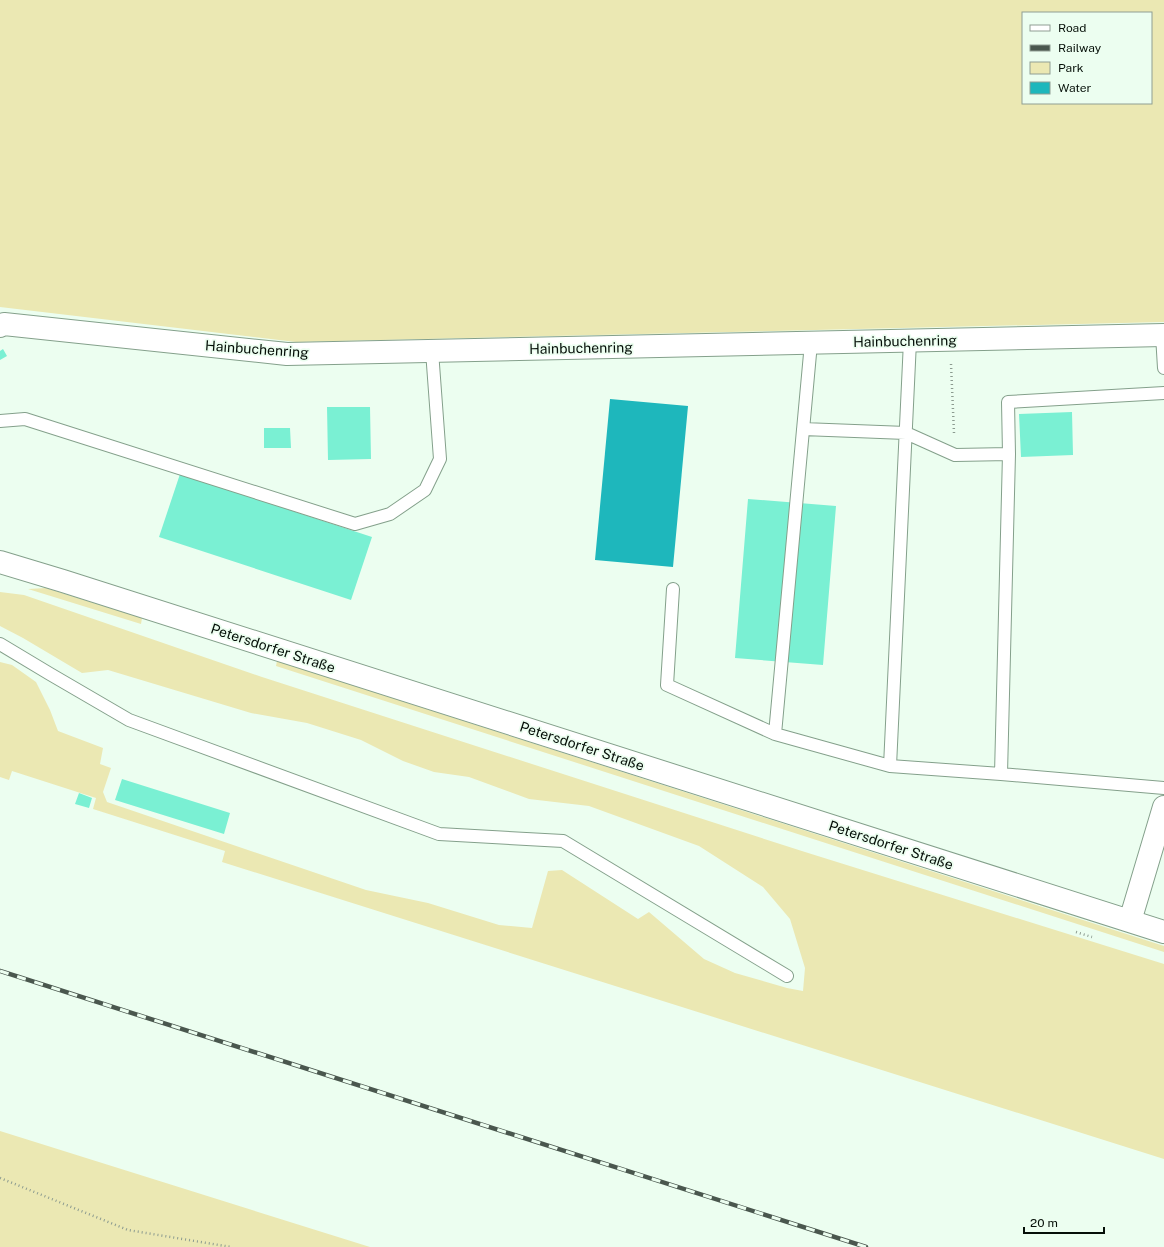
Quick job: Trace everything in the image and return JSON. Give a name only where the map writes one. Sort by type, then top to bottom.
[{"type":"street","name":"Hainbuchenring","points":[[0,326],[4,324],[287,354],[1163,335]]},
{"type":"street","name":"Petersdorfer Straße","points":[[0,562],[1164,932]]},
{"type":"street","points":[[1130,921],[1164,807]]},
{"type":"lane","points":[[1163,335],[1164,368]]},
{"type":"lane","points":[[890,766],[910,341]]},
{"type":"lane","points":[[775,734],[811,343]]},
{"type":"lane","points":[[0,421],[25,419],[355,524],[390,514],[425,490],[440,459],[432,351]]},
{"type":"lane","points":[[1001,774],[1009,454],[1008,402],[1164,393]]},
{"type":"lane","points":[[803,429],[906,433],[954,455],[1009,454]]},
{"type":"lane","points":[[673,589],[667,685],[775,734],[890,766],[1164,788]]},
{"type":"lane","points":[[0,644],[129,720],[439,834],[563,840],[787,976]]},
{"type":"path","points":[[951,378],[954,455]]},
{"type":"path","points":[[0,1178],[128,1230],[231,1247]]},
{"type":"green space","points":[[0,0],[1164,0],[1164,322],[296,342],[0,307]]},
{"type":"green space","points":[[46,588],[142,618],[141,624],[28,589]]},
{"type":"green space","points":[[0,592],[24,595],[262,677],[805,852],[1164,964],[1164,1159],[222,862],[225,851],[93,809],[96,798],[12,771],[9,780],[0,777],[0,662],[12,665],[36,682],[50,710],[58,731],[103,748],[100,764],[111,768],[103,792],[107,802],[366,890],[428,903],[499,925],[532,928],[548,871],[562,870],[638,919],[649,912],[704,959],[735,973],[803,991],[805,968],[790,919],[763,887],[699,846],[589,806],[529,799],[469,777],[434,772],[403,761],[361,740],[307,723],[251,713],[108,670],[82,673],[0,626]]},
{"type":"green space","points":[[277,661],[1164,946],[1164,952],[276,666]]},
{"type":"green space","points":[[0,1131],[370,1247],[0,1247]]},
{"type":"water","points":[[610,399],[688,406],[673,567],[595,560]]},
{"type":"building","points":[[3,349],[7,356],[0,360],[0,351]]},
{"type":"building","points":[[327,407],[370,407],[371,459],[328,460]]},
{"type":"building","points":[[1072,412],[1073,455],[1021,457],[1019,414]]},
{"type":"building","points":[[264,428],[290,428],[291,448],[264,448]]},
{"type":"building","points":[[180,474],[372,537],[351,600],[159,537]]},
{"type":"building","points":[[748,499],[836,506],[823,665],[735,658]]},
{"type":"building","points":[[122,779],[230,813],[224,834],[115,800]]},
{"type":"building","points":[[79,793],[92,798],[89,808],[75,804]]},
{"type":"railway","points":[[0,971],[866,1247]]}]
